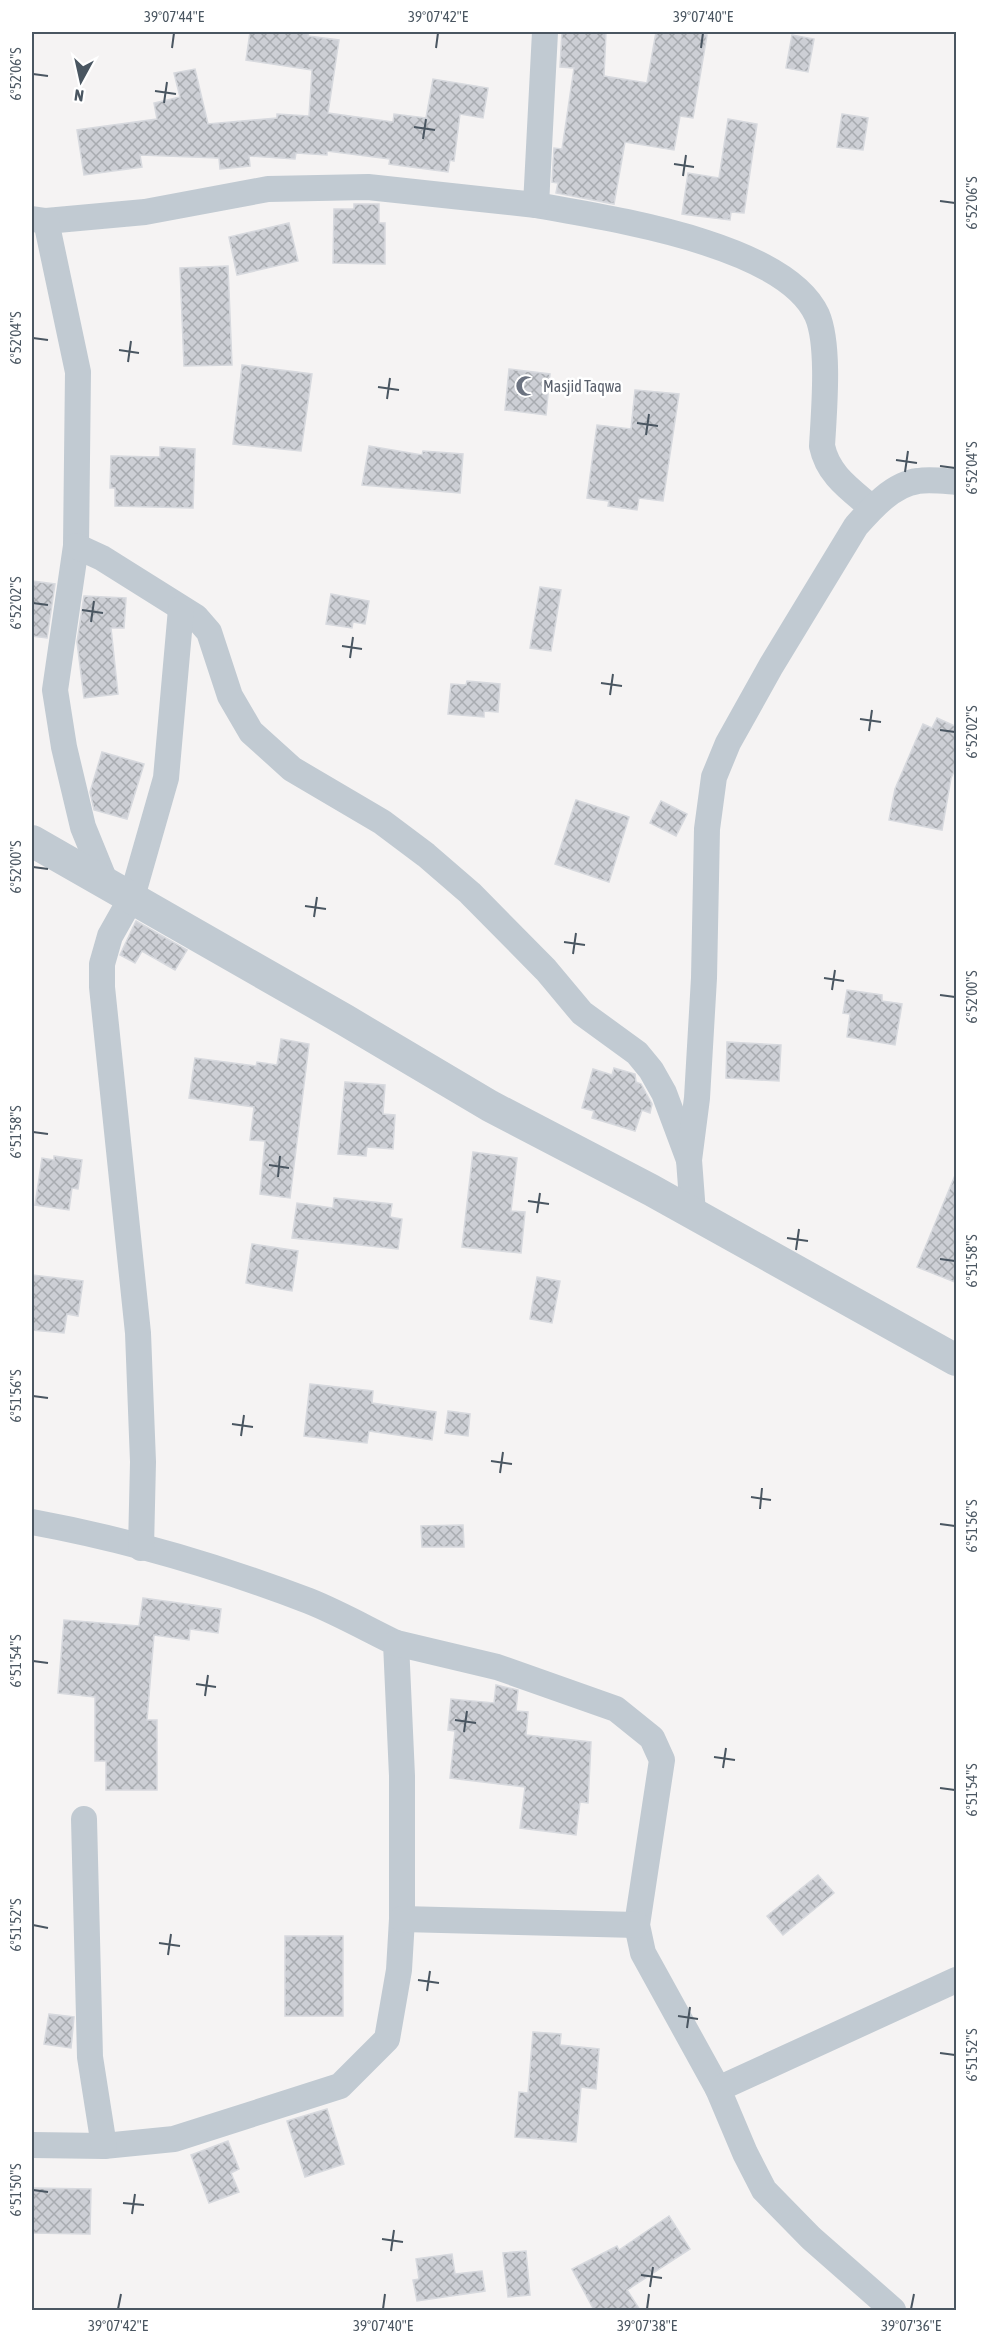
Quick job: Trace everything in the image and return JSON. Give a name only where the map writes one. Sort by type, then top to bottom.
[{"type":"street","points":[[536,205],[545,32]]},
{"type":"street","points":[[105,881],[83,827],[64,747],[55,690],[76,546],[78,372],[39,220],[145,212],[268,189],[368,187],[536,205],[640,224],[721,247],[784,279],[816,314],[824,340],[822,446],[824,458],[830,472],[872,508]]},
{"type":"street","points":[[693,1213],[689,1160],[697,1087],[704,978],[707,829],[714,777],[728,743],[806,605],[855,526],[872,508],[895,491],[917,481],[957,482]]},
{"type":"street","points":[[76,546],[102,558],[196,617],[209,632],[230,696],[251,732],[292,769],[382,822],[426,855],[470,893],[546,970],[582,1012],[637,1053],[651,1070],[664,1093],[689,1160]]},
{"type":"street","points":[[141,1548],[143,1462],[138,1333],[102,987],[102,964],[110,936],[132,897],[166,778],[182,609]]},
{"type":"street","points":[[32,841],[105,881],[490,1106],[693,1213],[957,1360]]},
{"type":"street","points":[[32,1522],[141,1548],[311,1602],[396,1643],[497,1667],[596,1700],[616,1709],[652,1738],[662,1760],[637,1925],[642,1953],[718,2089],[745,2153],[764,2190],[811,2238],[893,2310]]},
{"type":"street","points":[[32,2145],[104,2146],[174,2139],[340,2086],[387,2039],[399,1970],[402,1919],[402,1776],[396,1643]]},
{"type":"street","points":[[84,1818],[90,2056],[104,2146]]},
{"type":"street","points":[[402,1919],[637,1925]]},
{"type":"street","points":[[718,2089],[957,1980]]},
{"type":"building","points":[[250,32],[309,32],[308,36],[339,40],[328,113],[393,122],[394,114],[426,118],[433,79],[488,88],[483,118],[460,114],[454,161],[450,160],[448,172],[389,164],[390,159],[327,151],[327,155],[296,153],[295,159],[249,156],[250,166],[220,169],[219,158],[140,155],[142,167],[84,175],[77,130],[157,119],[154,103],[180,97],[174,73],[195,69],[208,124],[277,118],[277,114],[309,116],[312,70],[246,60]]},
{"type":"building","points":[[562,32],[606,32],[604,76],[647,83],[656,32],[695,32],[707,35],[693,118],[680,116],[674,150],[625,142],[614,204],[556,193],[558,183],[552,182],[554,148],[562,149],[574,68],[560,67]]},
{"type":"building","points":[[792,35],[814,39],[808,72],[786,68]]},
{"type":"building","points":[[842,114],[868,118],[863,150],[837,147]]},
{"type":"building","points":[[728,119],[757,124],[744,213],[731,212],[730,220],[682,214],[688,173],[719,178]]},
{"type":"building","points":[[354,204],[379,204],[379,223],[385,223],[385,264],[333,263],[334,209],[354,209]]},
{"type":"building","points":[[289,223],[298,261],[237,275],[229,237]]},
{"type":"building","points":[[228,266],[232,365],[184,366],[180,268]]},
{"type":"building","points":[[242,365],[312,374],[301,451],[233,444]]},
{"type":"building","points":[[509,369],[550,374],[546,415],[505,410]]},
{"type":"building","points":[[635,390],[679,394],[663,501],[639,498],[637,510],[608,506],[609,501],[587,498],[597,425],[631,429]]},
{"type":"building","points":[[369,446],[422,455],[423,451],[463,454],[460,493],[362,485]]},
{"type":"building","points":[[160,447],[195,449],[193,508],[115,506],[115,488],[110,488],[111,456],[160,457]]},
{"type":"building","points":[[32,581],[55,584],[47,638],[32,636]]},
{"type":"building","points":[[540,587],[561,590],[551,651],[530,648]]},
{"type":"building","points":[[331,594],[369,601],[365,624],[353,622],[352,628],[326,624]]},
{"type":"building","points":[[84,596],[126,598],[124,628],[111,628],[118,694],[84,698],[77,642]]},
{"type":"building","points":[[467,681],[500,684],[498,712],[484,711],[484,717],[448,714],[451,684],[466,685]]},
{"type":"building","points":[[937,718],[957,727],[957,765],[951,778],[942,830],[889,820],[895,789],[923,724],[932,728]]},
{"type":"building","points":[[102,752],[144,764],[127,819],[94,810],[90,792]]},
{"type":"building","points":[[576,800],[629,817],[609,882],[555,864]]},
{"type":"building","points":[[661,801],[687,814],[676,836],[650,823]]},
{"type":"building","points":[[136,921],[187,950],[175,970],[142,951],[135,963],[120,955]]},
{"type":"building","points":[[847,990],[882,995],[882,1001],[902,1004],[895,1045],[847,1037],[850,1014],[843,1013]]},
{"type":"building","points":[[281,1039],[309,1044],[290,1198],[260,1194],[265,1141],[250,1140],[254,1107],[189,1098],[195,1058],[256,1066],[257,1062],[277,1065]]},
{"type":"building","points":[[727,1042],[781,1045],[779,1081],[726,1078]]},
{"type":"building","points":[[614,1068],[635,1074],[636,1082],[641,1084],[652,1104],[650,1113],[642,1110],[635,1131],[592,1118],[594,1111],[582,1108],[593,1069],[612,1075]]},
{"type":"building","points":[[345,1082],[385,1085],[383,1114],[395,1115],[393,1149],[367,1147],[366,1156],[338,1154]]},
{"type":"building","points":[[473,1152],[517,1158],[511,1211],[525,1212],[521,1253],[462,1247]]},
{"type":"building","points":[[54,1156],[82,1160],[78,1189],[72,1188],[69,1210],[35,1205],[42,1158],[54,1160]]},
{"type":"building","points":[[957,1173],[957,1283],[917,1267]]},
{"type":"building","points":[[334,1198],[392,1204],[390,1217],[402,1219],[398,1249],[292,1238],[297,1203],[333,1208]]},
{"type":"building","points":[[252,1244],[298,1251],[292,1291],[246,1283]]},
{"type":"building","points":[[32,1275],[83,1281],[78,1316],[67,1314],[64,1333],[32,1330]]},
{"type":"building","points":[[537,1277],[560,1281],[552,1323],[530,1319]]},
{"type":"building","points":[[310,1384],[373,1391],[372,1403],[436,1412],[432,1440],[369,1431],[367,1443],[304,1436]]},
{"type":"building","points":[[448,1411],[470,1414],[468,1436],[445,1433]]},
{"type":"building","points":[[463,1525],[464,1547],[422,1547],[421,1526]]},
{"type":"building","points":[[143,1598],[221,1609],[218,1633],[190,1629],[189,1640],[154,1635],[147,1720],[157,1720],[157,1790],[106,1790],[106,1761],[95,1761],[95,1697],[58,1693],[64,1620],[139,1626]]},
{"type":"building","points":[[496,1685],[518,1690],[516,1711],[528,1712],[526,1735],[591,1742],[588,1803],[580,1802],[576,1835],[520,1828],[525,1787],[450,1778],[455,1731],[448,1730],[451,1699],[494,1703]]},
{"type":"building","points":[[818,1875],[834,1893],[783,1935],[767,1916]]},
{"type":"building","points":[[285,1936],[343,1936],[343,2016],[285,2016]]},
{"type":"building","points":[[49,2014],[74,2017],[71,2048],[44,2044]]},
{"type":"building","points":[[533,2032],[561,2034],[560,2045],[599,2049],[596,2089],[581,2087],[576,2142],[515,2137],[519,2092],[528,2093]]},
{"type":"building","points":[[327,2109],[344,2164],[305,2177],[287,2121]]},
{"type":"building","points":[[228,2141],[239,2169],[231,2173],[239,2192],[209,2203],[191,2155]]},
{"type":"building","points":[[32,2188],[91,2189],[90,2234],[32,2233]]},
{"type":"building","points":[[669,2216],[690,2249],[627,2290],[640,2310],[594,2310],[572,2269],[617,2246],[619,2250]]},
{"type":"building","points":[[526,2251],[530,2295],[508,2297],[503,2253]]},
{"type":"building","points":[[452,2254],[455,2274],[482,2271],[485,2291],[417,2301],[413,2280],[419,2279],[416,2259]]},
{"type":"place","name":"Masjid Taqwa","points":[[526,386]]}]
